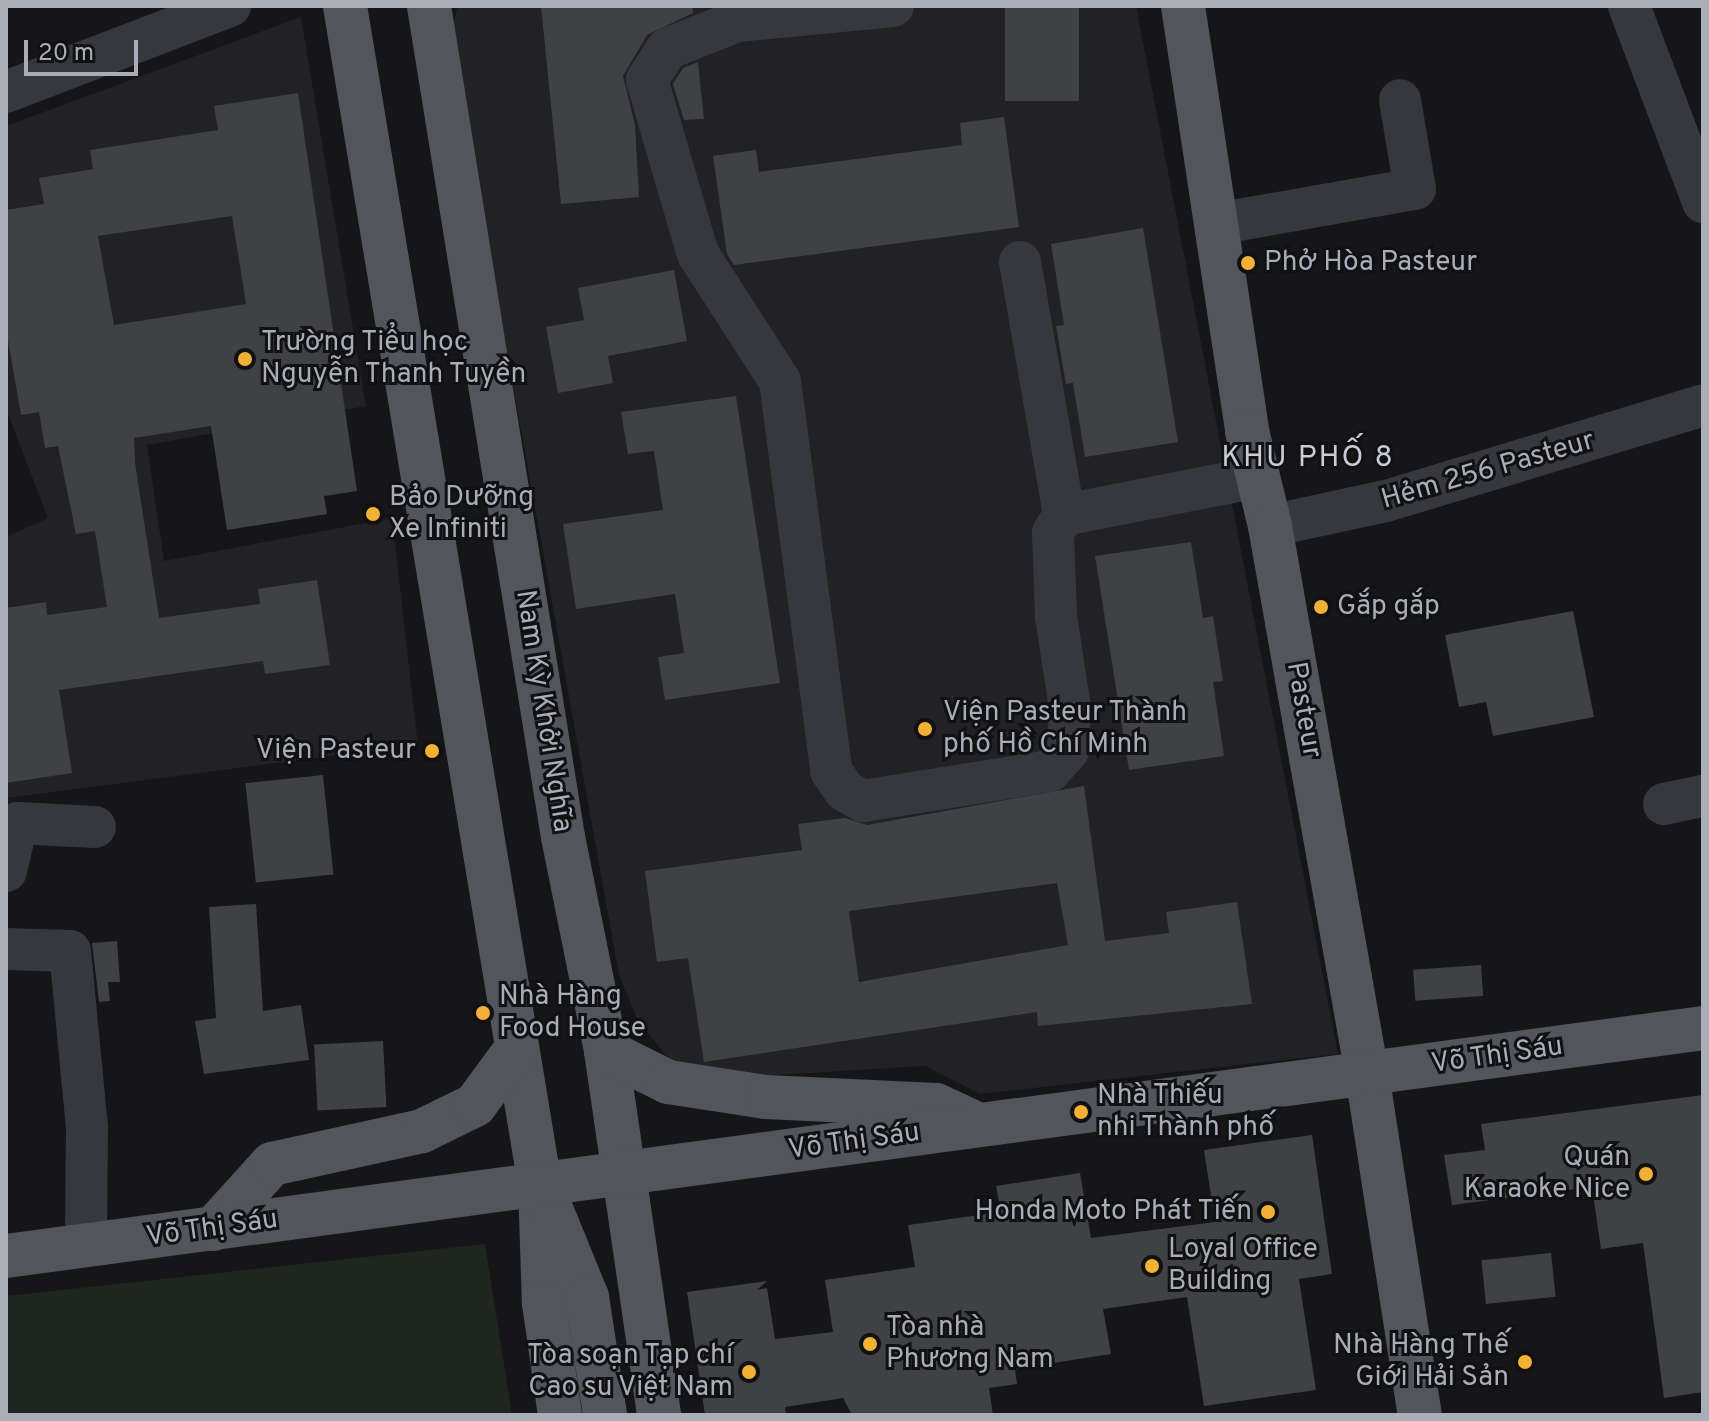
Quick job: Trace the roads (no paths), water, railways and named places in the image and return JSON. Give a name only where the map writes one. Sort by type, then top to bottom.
[{"type":"main road","points":[[345,6],[540,1185],[544,1303],[560,1415]]},
{"type":"main road","name":"Nam Kỳ Khởi Nghĩa","points":[[429,6],[563,837],[606,1051],[659,1415]]},
{"type":"main road","name":"Pasteur","points":[[1183,6],[1257,477],[1270,526],[1367,1074],[1420,1415]]},
{"type":"main road","name":"Võ Thị Sáu","points":[[6,1256],[1703,1028]]},
{"type":"main road","points":[[213,1229],[272,1164],[422,1131],[475,1105],[517,1048]]},
{"type":"main road","points":[[606,1051],[668,1082],[766,1097],[936,1105],[979,1126]]},
{"type":"main road","points":[[540,1185],[587,1297],[605,1415]]},
{"type":"street","points":[[6,92],[230,6]]},
{"type":"street","points":[[893,6],[737,21],[667,49],[647,80],[698,254],[780,381],[831,771],[845,791],[863,801],[932,793],[1050,771],[1068,750],[1070,708],[1056,616],[1053,533],[1064,515],[1020,262]]},
{"type":"street","points":[[1629,6],[1703,202]]},
{"type":"street","points":[[1216,224],[1415,189],[1400,100]]},
{"type":"street","name":"Hẻm 256 Pasteur","points":[[1270,526],[1386,501],[1703,405]]},
{"type":"street","points":[[1064,515],[1257,477]]},
{"type":"street","points":[[6,871],[17,823],[95,827]]},
{"type":"street","points":[[6,949],[70,951],[87,1128],[86,1246]]},
{"type":"place","name":"Phở Hòa Pasteur","points":[[1248,263]]},
{"type":"place","name":"Trường Tiểu học Nguyễn Thanh Tuyền","points":[[245,359]]},
{"type":"place","name":"Bảo Dưỡng Xe Infiniti","points":[[373,514]]},
{"type":"place","name":"Gắp gắp","points":[[1321,607]]},
{"type":"place","name":"Viện Pasteur Thành phố Hồ Chí Minh","points":[[925,729]]},
{"type":"place","name":"Viện Pasteur","points":[[432,751]]},
{"type":"place","name":"Nhà Hàng Food House","points":[[483,1013]]},
{"type":"place","name":"Nhà Thiếu nhi Thành phố","points":[[1081,1112]]},
{"type":"place","name":"Quán Karaoke Nice","points":[[1646,1174]]},
{"type":"place","name":"Honda Moto Phát Tiến","points":[[1268,1212]]},
{"type":"place","name":"Loyal Office Building","points":[[1152,1266]]},
{"type":"place","name":"Tòa nhà Phương Nam","points":[[870,1344]]},
{"type":"place","name":"Nhà Hàng Thế Giới Hải Sản","points":[[1525,1362]]},
{"type":"place","name":"Tòa soạn Tạp chí Cao su Việt Nam","points":[[749,1372]]},
{"type":"district","name":"KHU PHỐ 8","points":[[1308,459]]}]
